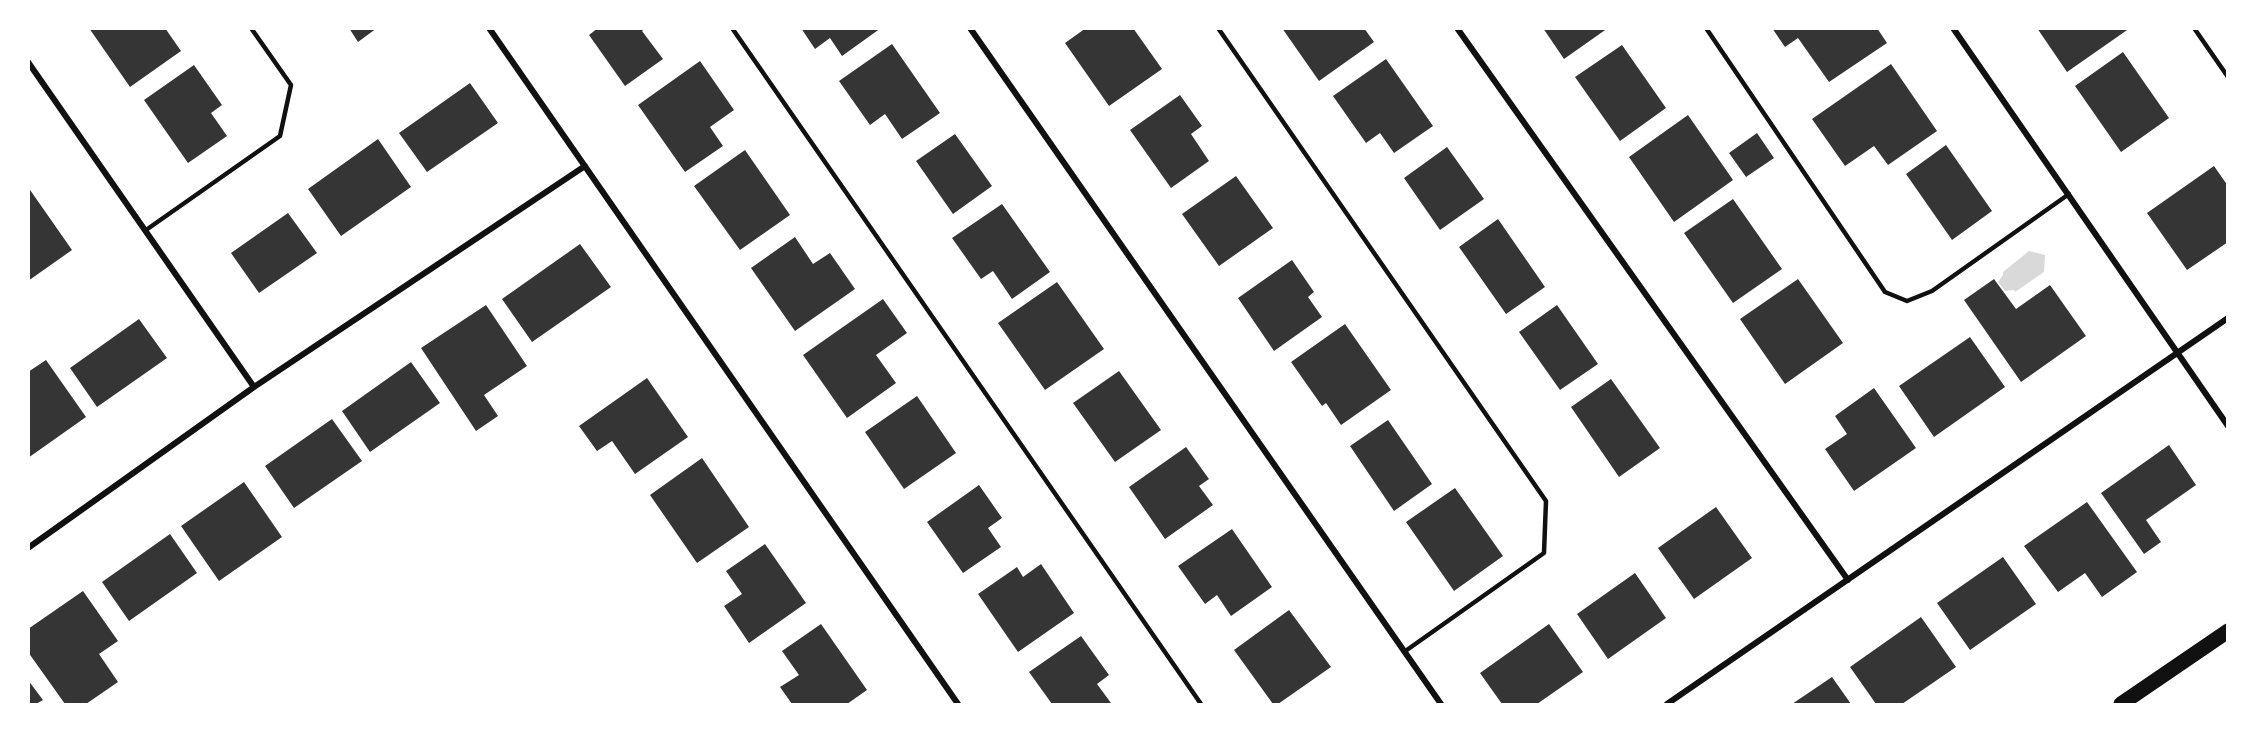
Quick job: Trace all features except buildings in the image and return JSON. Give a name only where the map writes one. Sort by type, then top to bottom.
[{"type":"main road","points":[[2121,705],[2228,631]]},
{"type":"street","points":[[489,28],[958,705]]},
{"type":"street","points":[[970,28],[1441,705]]},
{"type":"street","points":[[1457,28],[1848,580]]},
{"type":"street","points":[[1953,28],[2228,426]]},
{"type":"street","points":[[28,62],[254,387]]},
{"type":"street","points":[[28,548],[254,387],[585,166]]},
{"type":"street","points":[[1667,705],[2228,318]]},
{"type":"lane","points":[[146,230],[280,136],[291,85],[251,28]]},
{"type":"lane","points":[[732,28],[1201,705]]},
{"type":"lane","points":[[1218,28],[1546,501],[1544,553],[1404,652]]},
{"type":"lane","points":[[1706,28],[1885,292],[1907,301],[1932,291],[2069,194]]},
{"type":"lane","points":[[2194,28],[2228,77]]},
{"type":"shaded area","points":[[2029,251],[2045,255],[2044,272],[2015,292],[2014,290],[2005,291],[1998,282],[2003,272]]}]
